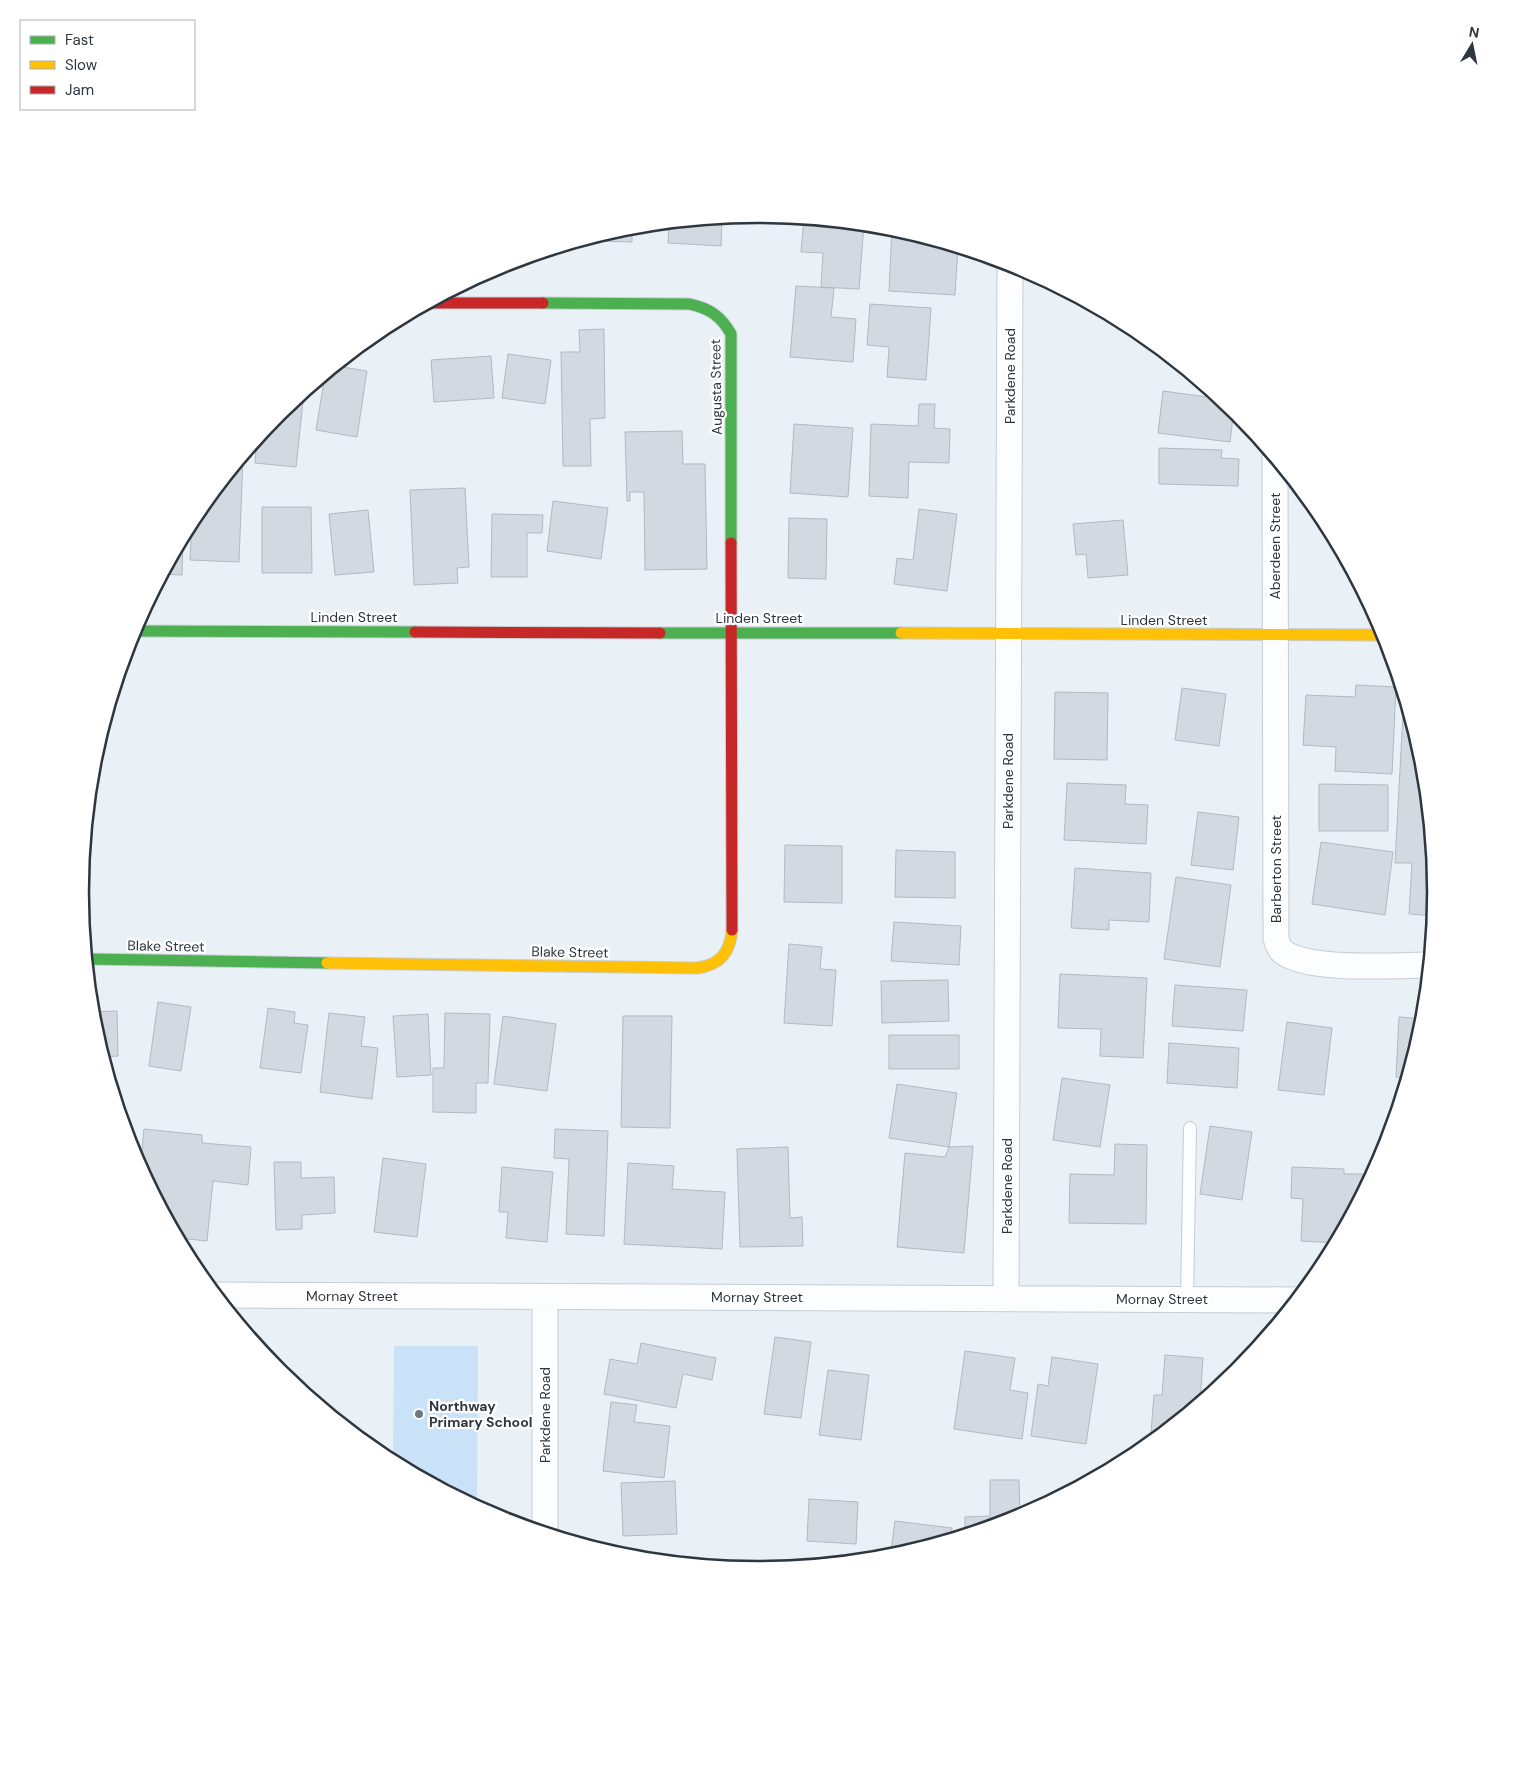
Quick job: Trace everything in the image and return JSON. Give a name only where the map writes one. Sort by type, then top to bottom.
[{"type":"street","name":"Parkdene Road","points":[[1006,1298],[1010,272]]},
{"type":"street","name":"Augusta Street","points":[[443,302],[689,304],[703,306],[716,312],[725,322],[731,334],[732,347],[732,632]]},
{"type":"street","name":"Aberdeen Street","points":[[1275,467],[1276,635]]},
{"type":"street","name":"Linden Street","points":[[142,631],[1377,635]]},
{"type":"street","name":"Blake Street","points":[[92,959],[697,968],[708,968],[718,963],[726,956],[731,944],[732,931],[732,632]]},
{"type":"street","name":"Barberton Street","points":[[1276,635],[1276,938],[1281,951],[1299,960],[1321,964],[1424,965]]},
{"type":"street","name":"Mornay Street","points":[[223,1295],[1290,1300]]},
{"type":"street","name":"Parkdene Road","points":[[545,1297],[545,1528]]},
{"type":"lane","points":[[1187,1299],[1190,1128]]},
{"type":"shaded area","points":[[394,1346],[478,1346],[477,1500],[424,1473],[393,1453]]},
{"type":"building","points":[[722,224],[721,246],[668,243],[669,228]]},
{"type":"building","points":[[803,224],[863,231],[859,289],[821,287],[823,253],[801,252]]},
{"type":"building","points":[[632,235],[632,242],[606,241]]},
{"type":"building","points":[[892,237],[958,253],[955,295],[889,291]]},
{"type":"building","points":[[796,286],[834,288],[831,317],[856,319],[853,362],[790,357]]},
{"type":"building","points":[[870,304],[931,308],[926,380],[887,377],[889,347],[867,345]]},
{"type":"building","points":[[604,329],[605,418],[590,419],[591,466],[563,466],[561,352],[580,352],[579,330]]},
{"type":"building","points":[[508,354],[551,360],[545,404],[502,398]]},
{"type":"building","points":[[491,356],[494,398],[434,402],[431,360]]},
{"type":"building","points":[[343,367],[367,371],[357,437],[316,430],[324,384]]},
{"type":"building","points":[[1163,391],[1209,397],[1233,420],[1230,442],[1158,433]]},
{"type":"building","points":[[303,402],[296,467],[255,463],[256,450]]},
{"type":"building","points":[[919,404],[935,404],[934,428],[950,429],[949,463],[909,462],[908,498],[869,496],[871,424],[918,426]]},
{"type":"building","points":[[794,424],[853,428],[848,497],[790,493]]},
{"type":"building","points":[[682,431],[683,464],[705,464],[707,569],[645,570],[644,492],[630,492],[630,501],[627,501],[625,432]]},
{"type":"building","points":[[1159,448],[1222,450],[1221,458],[1239,459],[1238,486],[1159,484]]},
{"type":"building","points":[[243,466],[239,562],[190,560],[191,537],[227,485]]},
{"type":"building","points":[[465,488],[469,567],[457,568],[458,583],[414,585],[410,490]]},
{"type":"building","points":[[553,501],[608,508],[601,559],[547,551]]},
{"type":"building","points":[[262,507],[311,507],[312,573],[262,573]]},
{"type":"building","points":[[919,509],[957,514],[947,591],[894,584],[897,558],[913,560]]},
{"type":"building","points":[[368,510],[374,572],[335,575],[329,514]]},
{"type":"building","points":[[492,514],[543,515],[542,533],[527,533],[527,577],[491,577]]},
{"type":"building","points":[[789,518],[827,519],[826,579],[788,578]]},
{"type":"building","points":[[1123,520],[1128,575],[1088,578],[1086,554],[1076,555],[1073,524]]},
{"type":"building","points":[[183,551],[182,575],[169,574]]},
{"type":"building","points":[[1356,685],[1396,687],[1392,774],[1335,771],[1336,747],[1303,745],[1306,695],[1355,697]]},
{"type":"building","points":[[1182,688],[1226,694],[1219,746],[1175,740]]},
{"type":"building","points":[[1055,692],[1108,693],[1107,760],[1054,759]]},
{"type":"building","points":[[1403,712],[1423,805],[1427,849],[1427,915],[1409,914],[1412,863],[1395,863]]},
{"type":"building","points":[[1067,783],[1126,785],[1125,804],[1148,805],[1146,844],[1064,840]]},
{"type":"building","points":[[1319,784],[1388,785],[1388,831],[1319,831]]},
{"type":"building","points":[[1198,812],[1239,817],[1233,870],[1191,865]]},
{"type":"building","points":[[1321,842],[1393,852],[1385,915],[1312,904]]},
{"type":"building","points":[[785,845],[842,846],[842,903],[784,902]]},
{"type":"building","points":[[896,850],[955,852],[955,898],[895,897]]},
{"type":"building","points":[[1075,868],[1151,873],[1149,922],[1109,920],[1109,930],[1071,928]]},
{"type":"building","points":[[1176,877],[1231,885],[1220,967],[1164,959]]},
{"type":"building","points":[[894,922],[961,926],[959,965],[891,961]]},
{"type":"building","points":[[789,944],[822,947],[820,969],[836,970],[832,1026],[784,1023]]},
{"type":"building","points":[[1060,974],[1147,978],[1143,1058],[1100,1056],[1101,1029],[1058,1028]]},
{"type":"building","points":[[948,980],[949,1021],[882,1023],[881,981]]},
{"type":"building","points":[[1175,985],[1247,990],[1243,1031],[1172,1026]]},
{"type":"building","points":[[158,1002],[191,1007],[181,1071],[149,1066]]},
{"type":"building","points":[[268,1008],[295,1012],[294,1023],[308,1025],[301,1073],[260,1068]]},
{"type":"building","points":[[117,1011],[118,1056],[110,1057],[100,1012]]},
{"type":"building","points":[[329,1013],[365,1017],[361,1046],[378,1048],[372,1099],[320,1092]]},
{"type":"building","points":[[445,1013],[490,1014],[488,1083],[476,1083],[476,1113],[433,1112],[433,1068],[444,1068]]},
{"type":"building","points":[[428,1014],[431,1075],[397,1077],[393,1016]]},
{"type":"building","points":[[503,1016],[556,1024],[547,1091],[494,1084]]},
{"type":"building","points":[[623,1016],[672,1016],[670,1128],[621,1127]]},
{"type":"building","points":[[1399,1017],[1416,1018],[1402,1077],[1396,1077]]},
{"type":"building","points":[[1287,1022],[1332,1028],[1324,1095],[1278,1090]]},
{"type":"building","points":[[889,1035],[959,1035],[959,1069],[889,1069]]},
{"type":"building","points":[[1169,1043],[1239,1048],[1237,1088],[1167,1083]]},
{"type":"building","points":[[1062,1078],[1110,1085],[1100,1147],[1053,1140]]},
{"type":"building","points":[[897,1084],[957,1093],[949,1147],[889,1138]]},
{"type":"building","points":[[1210,1126],[1252,1132],[1242,1200],[1200,1194]]},
{"type":"building","points":[[144,1129],[202,1135],[202,1143],[251,1147],[248,1185],[213,1181],[207,1241],[185,1239],[158,1189],[142,1153]]},
{"type":"building","points":[[555,1129],[608,1131],[604,1236],[566,1234],[569,1159],[554,1158]]},
{"type":"building","points":[[1115,1144],[1147,1145],[1146,1224],[1069,1223],[1070,1174],[1114,1175]]},
{"type":"building","points":[[973,1146],[964,1253],[897,1247],[905,1153],[945,1157],[949,1147]]},
{"type":"building","points":[[788,1147],[790,1218],[802,1217],[803,1246],[740,1247],[737,1149]]},
{"type":"building","points":[[383,1158],[426,1164],[417,1237],[374,1232]]},
{"type":"building","points":[[274,1162],[301,1162],[301,1178],[334,1177],[335,1213],[302,1215],[302,1229],[276,1230]]},
{"type":"building","points":[[628,1163],[674,1166],[672,1189],[725,1192],[722,1249],[624,1244]]},
{"type":"building","points":[[502,1167],[553,1172],[547,1242],[506,1238],[508,1212],[499,1212]]},
{"type":"building","points":[[1292,1167],[1344,1169],[1344,1174],[1363,1174],[1359,1189],[1329,1243],[1301,1241],[1303,1199],[1291,1198]]},
{"type":"building","points":[[775,1337],[811,1342],[801,1418],[764,1414]]},
{"type":"building","points":[[641,1343],[716,1358],[712,1380],[683,1374],[676,1408],[604,1394],[610,1359],[637,1364]]},
{"type":"building","points":[[965,1351],[1015,1358],[1010,1390],[1028,1393],[1022,1439],[954,1429]]},
{"type":"building","points":[[1165,1355],[1203,1358],[1200,1396],[1151,1435],[1154,1395],[1162,1395]]},
{"type":"building","points":[[1052,1357],[1098,1364],[1086,1444],[1031,1436],[1038,1384],[1048,1386]]},
{"type":"building","points":[[828,1370],[869,1375],[861,1440],[819,1435]]},
{"type":"building","points":[[611,1402],[637,1405],[634,1422],[670,1426],[664,1478],[603,1471]]},
{"type":"building","points":[[990,1480],[1019,1480],[1020,1509],[965,1530],[965,1517],[990,1516]]},
{"type":"building","points":[[675,1481],[677,1534],[623,1536],[621,1483]]},
{"type":"building","points":[[809,1499],[858,1502],[856,1544],[807,1541]]},
{"type":"building","points":[[895,1521],[952,1528],[952,1533],[891,1548]]},
{"type":"building","points":[[823,1559],[802,1561],[786,1561]]},
{"type":"traffic: fast","points":[[543,303],[689,304],[703,308],[723,322],[731,334],[731,543]]},
{"type":"traffic: fast","points":[[142,631],[415,632]]},
{"type":"traffic: fast","points":[[660,633],[901,633]]},
{"type":"traffic: fast","points":[[92,959],[327,963]]},
{"type":"traffic: slow","points":[[901,633],[1377,635]]},
{"type":"traffic: slow","points":[[327,963],[697,968],[718,961],[729,945],[732,930]]},
{"type":"traffic: jam","points":[[441,303],[543,303]]},
{"type":"traffic: jam","points":[[731,543],[732,930]]},
{"type":"traffic: jam","points":[[415,632],[660,633]]},
{"type":"place","name":"Northway Primary School","points":[[419,1414]]}]
